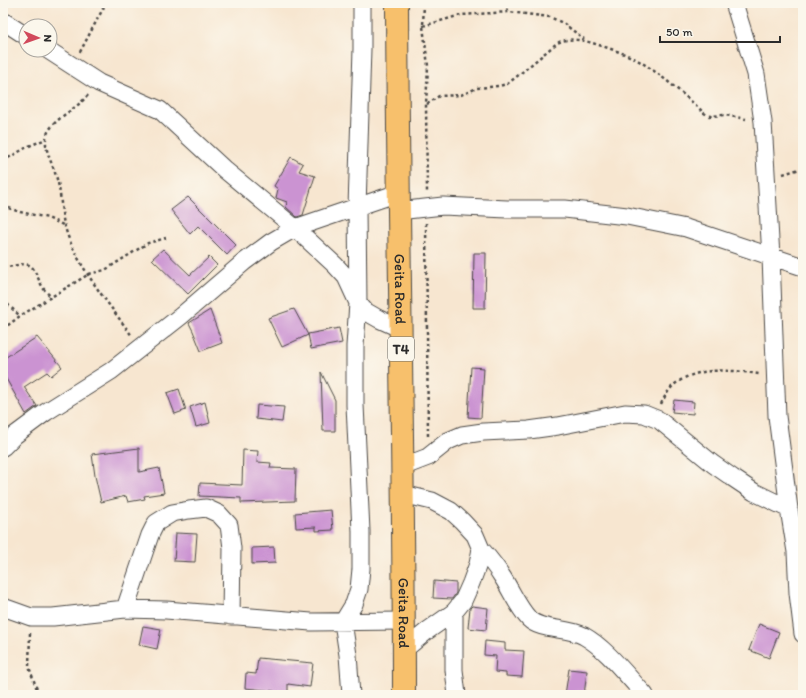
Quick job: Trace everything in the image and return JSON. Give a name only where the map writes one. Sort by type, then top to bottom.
[{"type":"highway","name":"Geita Road","points":[[397,3],[404,695]]},
{"type":"street","points":[[351,695],[348,655],[343,622],[354,604],[360,589],[361,569],[361,531],[355,404],[355,346],[358,303],[357,207],[362,3]]},
{"type":"street","points":[[734,3],[756,74],[763,122],[771,258],[777,416],[789,508],[799,554],[798,593],[803,634]]},
{"type":"street","points":[[3,21],[18,31]]},
{"type":"street","points":[[58,57],[99,83],[160,110],[225,170],[295,228],[335,265],[346,277],[358,303],[365,311],[400,328]]},
{"type":"street","points":[[3,447],[15,435],[46,412],[111,371],[244,262],[271,242],[295,228],[357,207],[398,202],[426,207],[443,206],[507,209],[565,209],[627,216],[686,228],[733,242],[771,258],[803,267]]},
{"type":"street","points":[[402,468],[428,457],[448,442],[462,435],[483,432],[510,432],[550,427],[625,413],[644,414],[659,420],[713,464],[754,492],[789,508]]},
{"type":"street","points":[[403,494],[432,501],[450,511],[475,535],[481,549],[504,578],[516,602],[530,620],[542,627],[569,630],[584,636],[606,653],[645,695]]},
{"type":"street","points":[[125,610],[150,535],[156,523],[172,513],[206,508],[219,514],[229,524],[232,548],[230,616]]},
{"type":"street","points":[[404,650],[427,631],[454,612],[463,601],[472,583],[481,549]]},
{"type":"street","points":[[3,606],[31,617],[53,617],[125,610],[166,610],[311,622],[403,621]]},
{"type":"street","points":[[454,612],[454,670],[457,695]]},
{"type":"path","points":[[72,66],[106,3]]},
{"type":"path","points":[[424,3],[423,26],[428,57],[426,104],[428,457]]},
{"type":"path","points":[[504,3],[509,12]]},
{"type":"path","points":[[423,26],[461,15],[509,12],[550,18],[563,23],[584,40]]},
{"type":"path","points":[[426,104],[440,96],[461,95],[477,88],[507,84],[557,43],[564,39],[584,40],[638,60],[704,113],[710,116],[726,115],[763,122]]},
{"type":"path","points":[[99,83],[84,100],[65,114],[48,132],[46,139],[48,152],[57,177],[61,196],[64,226],[72,248],[140,348]]},
{"type":"path","points":[[3,161],[29,146],[46,139]]},
{"type":"path","points":[[3,206],[20,212],[48,218],[64,226]]},
{"type":"path","points":[[3,329],[20,316],[89,274],[112,267],[148,243],[166,238]]},
{"type":"path","points":[[3,267],[21,264],[29,265],[33,269],[43,289],[52,296]]},
{"type":"path","points":[[3,300],[20,316]]},
{"type":"path","points":[[651,416],[668,391],[676,384],[695,374],[718,371],[775,377]]},
{"type":"path","points":[[31,617],[29,667],[40,695]]},
{"type":"building","points":[[291,157],[303,164],[299,171],[315,176],[303,215],[297,217],[286,207],[287,202],[276,198],[278,189],[274,186]]},
{"type":"building","points":[[188,197],[236,245],[227,255],[198,226],[190,234],[171,210]]},
{"type":"building","points":[[163,249],[190,275],[209,257],[217,265],[188,294],[152,259]]},
{"type":"building","points":[[474,253],[486,253],[485,308],[473,308]]},
{"type":"building","points":[[294,309],[308,335],[282,347],[268,318]]},
{"type":"building","points":[[210,310],[222,343],[201,351],[189,323]]},
{"type":"building","points":[[339,328],[342,343],[311,349],[308,334]]},
{"type":"building","points":[[37,337],[62,367],[51,376],[47,372],[24,387],[37,406],[26,414],[4,375],[6,373],[3,368],[3,359]]},
{"type":"building","points":[[471,367],[484,368],[481,418],[468,417]]},
{"type":"building","points":[[321,372],[335,400],[335,431],[323,431]]},
{"type":"building","points":[[179,389],[186,410],[175,414],[167,393]]},
{"type":"building","points":[[674,400],[694,402],[693,414],[672,412]]},
{"type":"building","points":[[205,402],[210,423],[196,427],[190,407]]},
{"type":"building","points":[[257,405],[284,407],[282,422],[256,419]]},
{"type":"building","points":[[139,448],[139,472],[159,468],[164,493],[144,496],[145,499],[128,502],[126,496],[101,502],[92,454]]},
{"type":"building","points":[[243,450],[258,451],[257,462],[271,463],[270,468],[296,469],[295,501],[241,503],[241,498],[199,496],[200,483],[242,485]]},
{"type":"building","points":[[331,510],[333,530],[316,531],[316,527],[296,528],[295,513]]},
{"type":"building","points":[[176,533],[197,534],[195,562],[174,561]]},
{"type":"building","points":[[274,547],[275,563],[252,564],[252,548]]},
{"type":"building","points":[[434,581],[456,583],[456,593],[452,599],[433,598]]},
{"type":"building","points":[[472,606],[488,608],[486,630],[468,628],[470,608]]},
{"type":"building","points":[[759,624],[779,632],[769,658],[749,650]]},
{"type":"building","points":[[143,626],[161,629],[157,649],[139,645]]},
{"type":"building","points":[[485,641],[505,643],[505,650],[524,651],[522,677],[506,676],[506,673],[495,672],[496,656],[484,655]]},
{"type":"building","points":[[258,658],[313,663],[310,687],[288,684],[288,695],[274,695],[274,691],[245,688],[246,673],[256,674]]},
{"type":"building","points":[[569,669],[587,671],[584,695],[565,695]]}]
